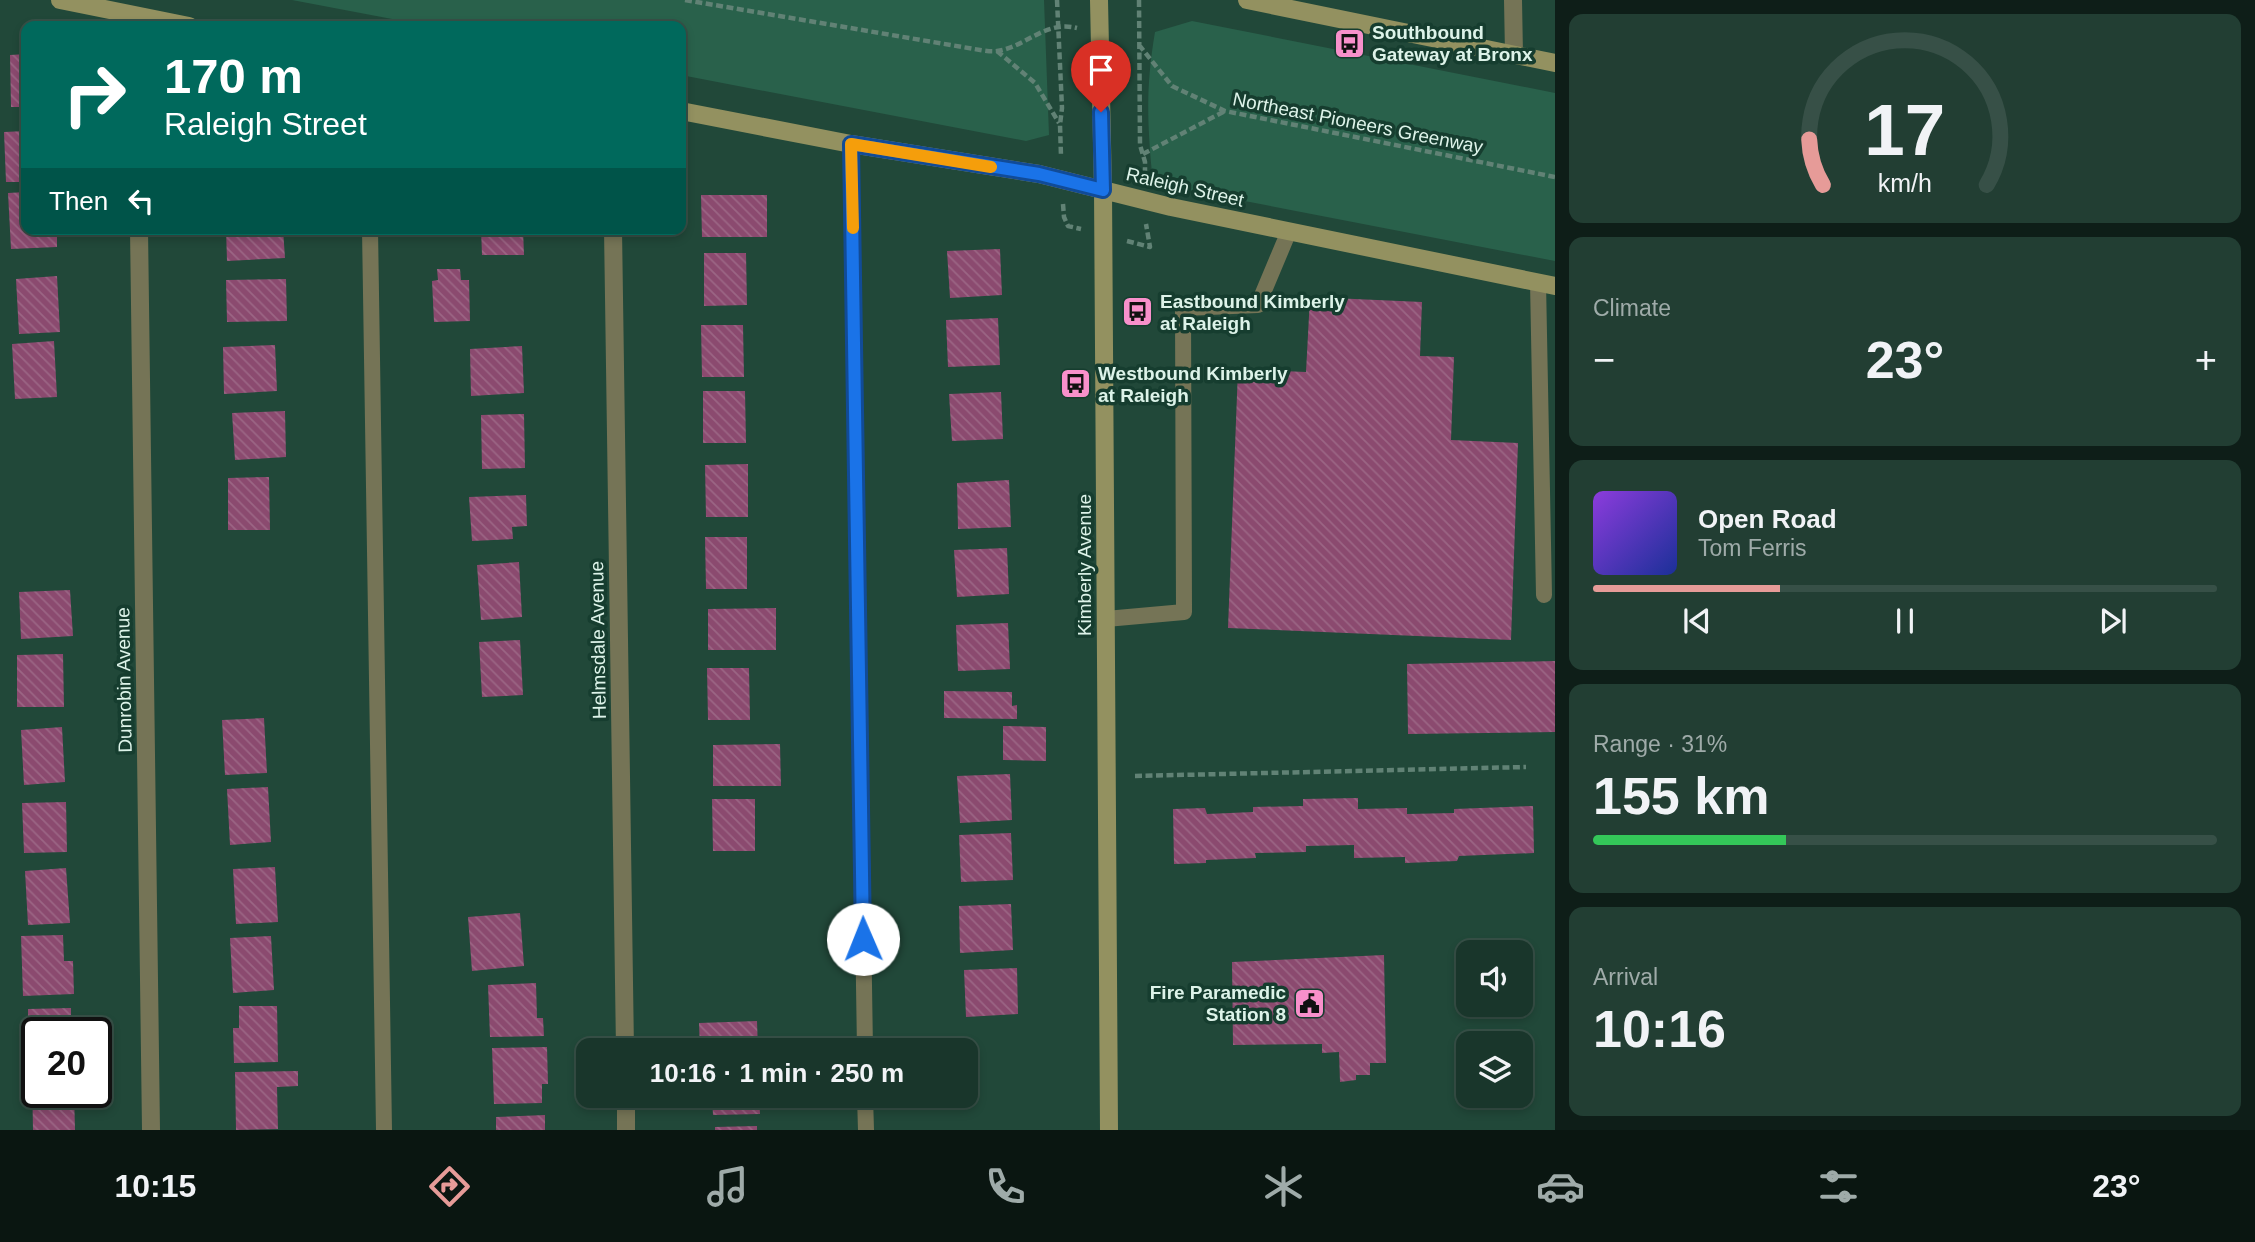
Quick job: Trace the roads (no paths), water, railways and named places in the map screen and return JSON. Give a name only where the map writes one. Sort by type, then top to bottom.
[{"type":"street","points":[[60,0],[133,21]]},
{"type":"street","name":"Kimberly Avenue","points":[[1099,0],[1103,190],[1109,1130]]},
{"type":"street","points":[[1247,0],[1555,63]]},
{"type":"street","points":[[1513,0],[1514,54]]},
{"type":"street","name":"Raleigh Street","points":[[686,112],[851,144],[1039,174],[1289,231],[1547,284]]},
{"type":"street","name":"Dunrobin Avenue","points":[[139,235],[151,1130]]},
{"type":"street","name":"Helmsdale Avenue","points":[[613,235],[625,1038]]},
{"type":"street","points":[[626,1108],[626,1130]]},
{"type":"lane","points":[[851,144],[865,1038]]},
{"type":"lane","points":[[1106,619],[1184,612],[1183,308],[1258,305],[1289,231]]},
{"type":"lane","points":[[370,235],[384,1130]]},
{"type":"lane","points":[[1544,594],[1547,284]]},
{"type":"lane","points":[[865,1108],[866,1130]]},
{"type":"place","name":"Southbound Gateway at Bronx","points":[[1349,43]]},
{"type":"place","name":"Eastbound Kimberly at Raleigh","points":[[1137,312]]},
{"type":"place","name":"Westbound Kimberly at Raleigh","points":[[1075,384]]},
{"type":"place","name":"Fire Paramedic Station 8","points":[[1309,1003]]}]
